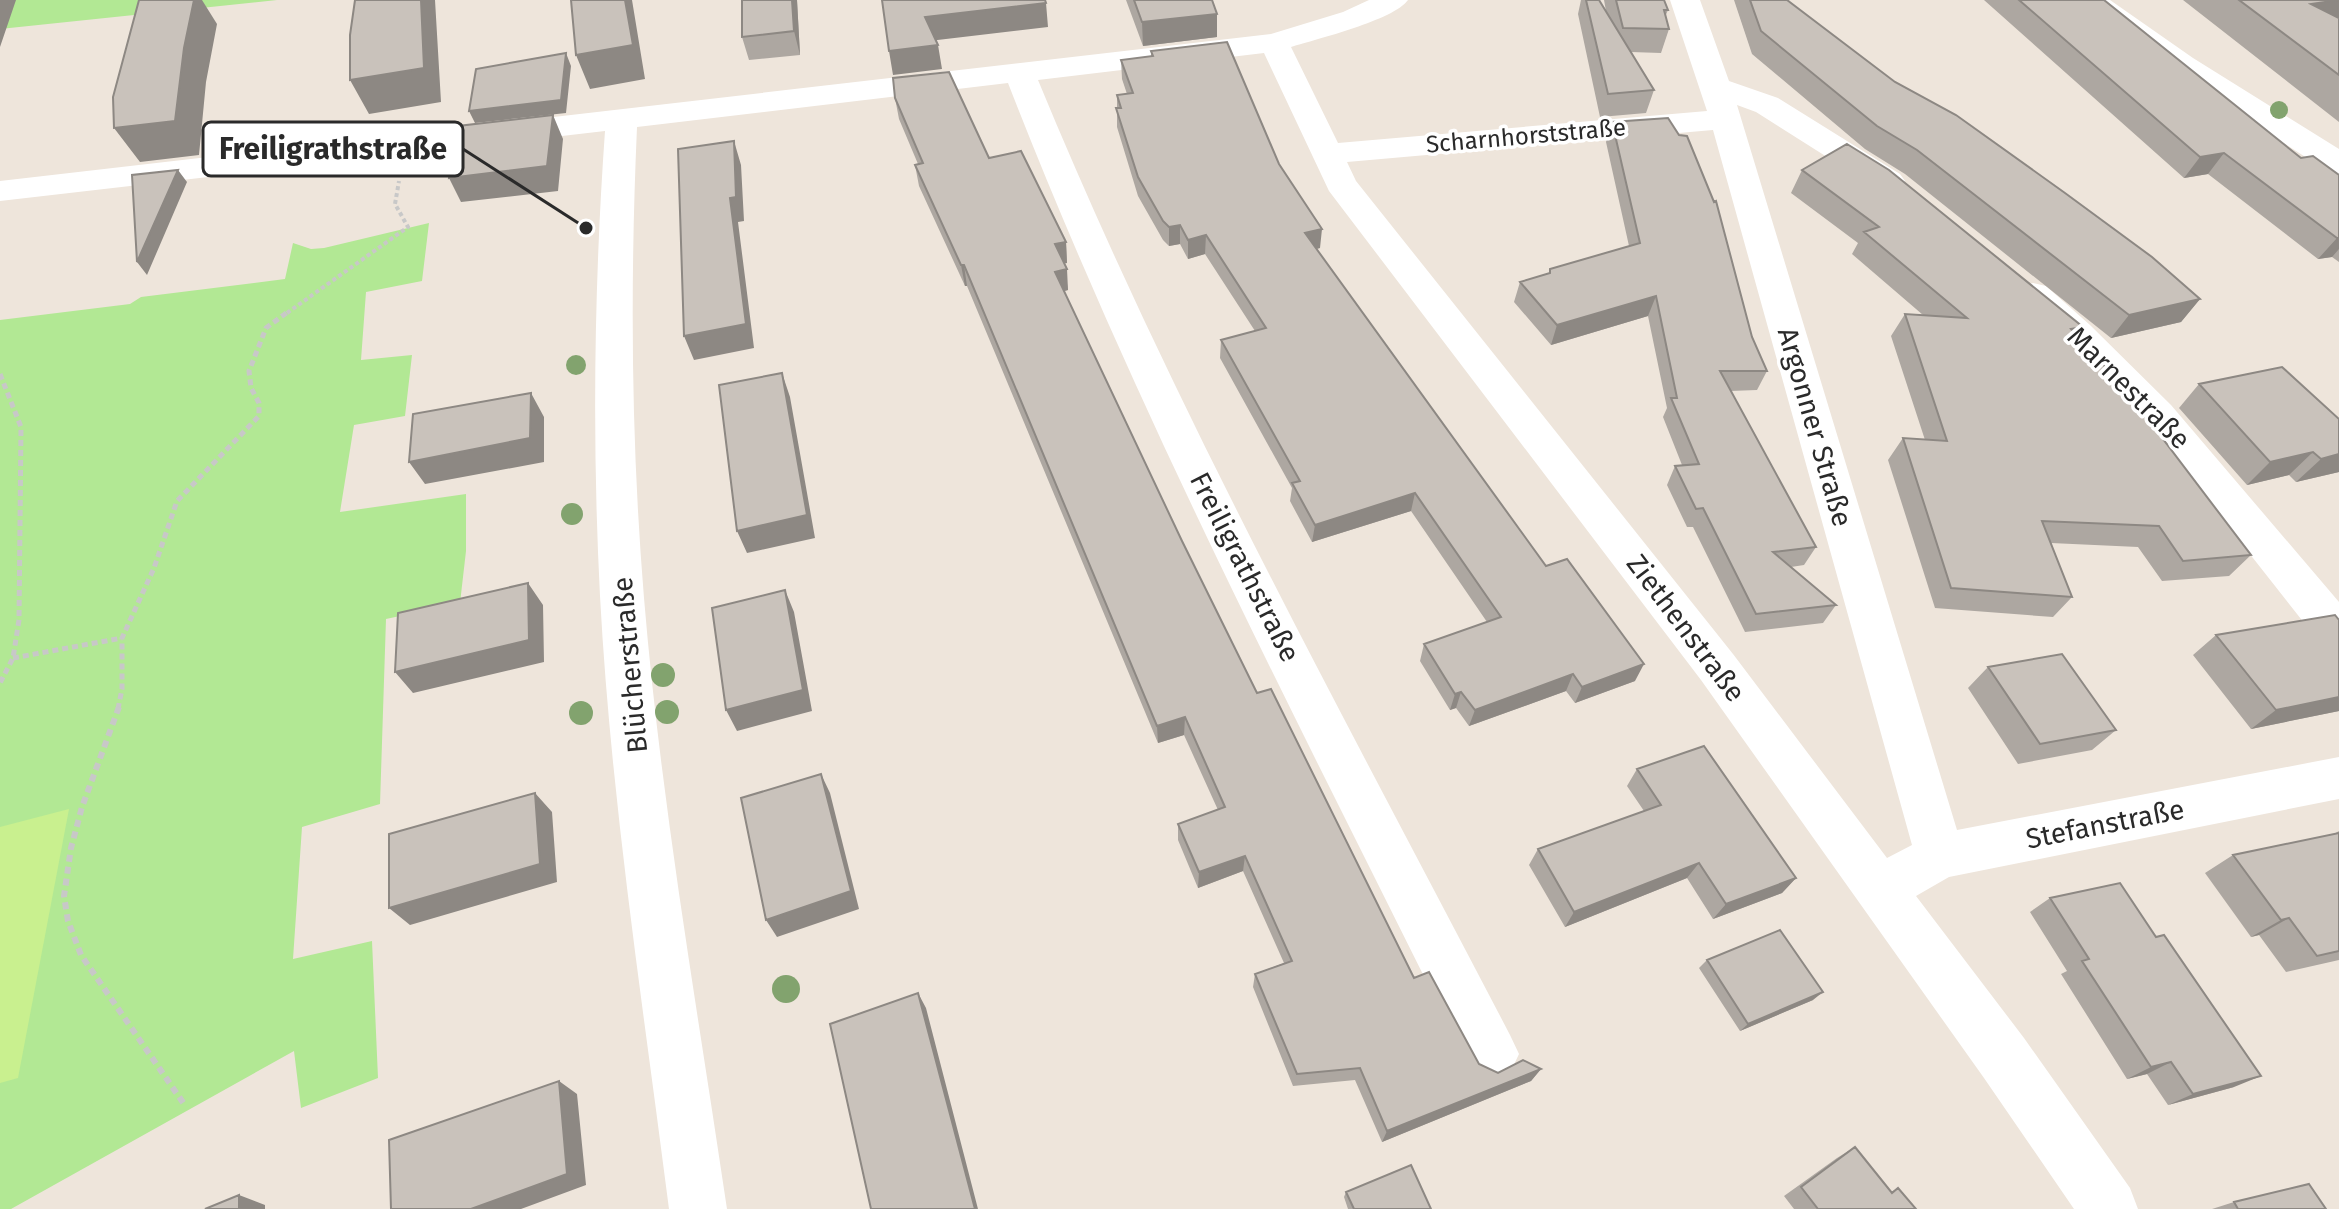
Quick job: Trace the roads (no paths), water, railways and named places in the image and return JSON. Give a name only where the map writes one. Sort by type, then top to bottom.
[{"type":"street","points":[[0,191],[1274,43],[1353,18],[1393,0]]},
{"type":"street","name":"Argonner Straße","points":[[1685,0],[1720,103],[1940,856]]},
{"type":"street","points":[[2092,0],[2186,69],[2294,133],[2339,164]]},
{"type":"street","name":"Ziethenstraße","points":[[1274,43],[1341,184],[1717,667],[2004,1058],[2109,1209]]},
{"type":"street","name":"Freiligrathstraße","points":[[1019,72],[1079,222],[1212,503],[1491,1054]]},
{"type":"street","points":[[1720,103],[1767,105],[1915,201]]},
{"type":"street","name":"Scharnhorststraße","points":[[1327,154],[1720,103]]},
{"type":"street","name":"Blücherstraße","points":[[622,117],[615,225],[617,512],[644,815],[698,1209]]},
{"type":"street","name":"Marnestraße","points":[[2010,276],[2092,346],[2194,453],[2339,634]]},
{"type":"street","name":"Stefanstraße","points":[[1879,889],[1940,856],[2339,778]]},
{"type":"place","name":"Freiligrathstraße","points":[[586,228]]}]
